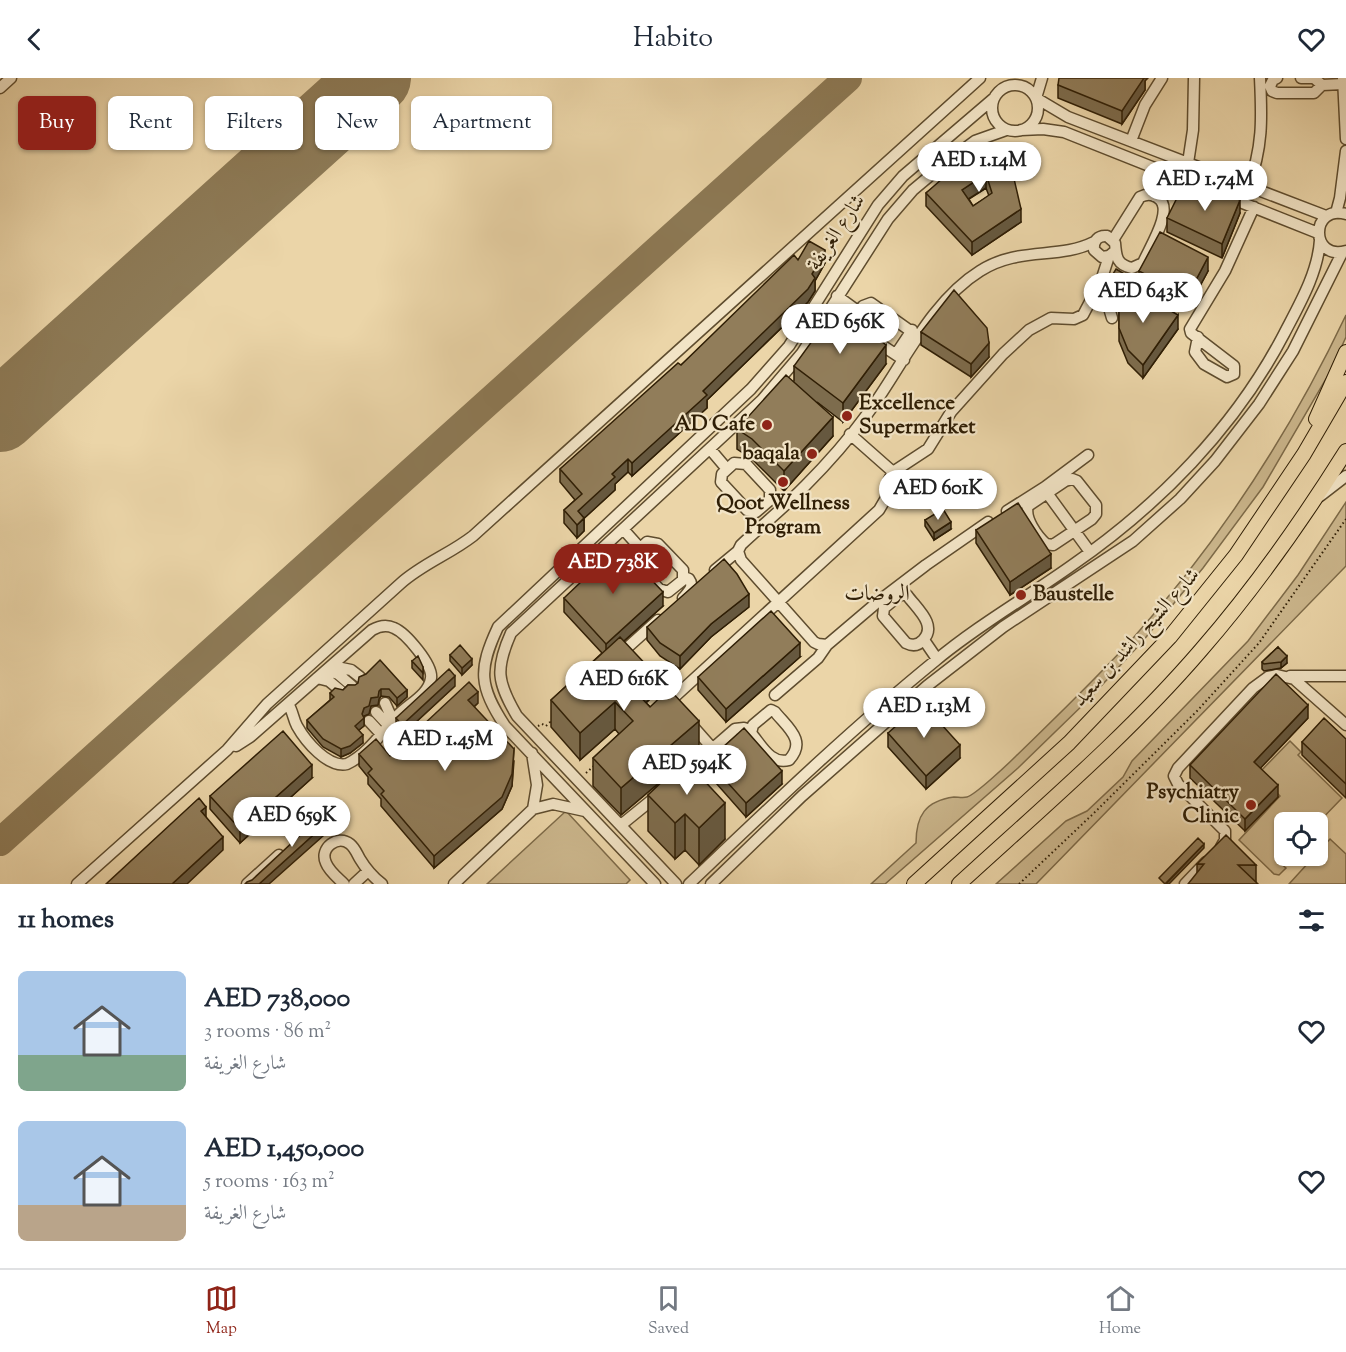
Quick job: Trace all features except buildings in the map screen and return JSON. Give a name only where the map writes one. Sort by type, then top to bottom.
[{"type":"main road","points":[[1304,454],[1318,413],[1346,352]]},
{"type":"main road","name":"شارع الشيخ راشد بن سعيد","points":[[914,882],[1069,743],[1170,637],[1236,555],[1304,454],[1346,382]]},
{"type":"main road","points":[[959,884],[1147,709],[1201,650],[1259,578],[1315,500],[1346,451]]},
{"type":"street","points":[[0,88],[11,78]]},
{"type":"street","points":[[77,884],[227,750],[267,704],[408,577],[455,550],[473,536],[980,78]]},
{"type":"street","points":[[1021,130],[1034,121],[1037,114],[1036,98],[1042,78]]},
{"type":"street","points":[[1131,141],[1145,105],[1162,78]]},
{"type":"street","points":[[1188,163],[1193,130],[1194,78]]},
{"type":"street","points":[[1248,187],[1257,163],[1262,128],[1260,78]]},
{"type":"street","points":[[1277,78],[1270,86],[1272,91],[1277,93],[1314,93],[1322,84],[1343,81],[1346,139]]},
{"type":"street","points":[[1301,78],[1314,78],[1322,84]]},
{"type":"street","points":[[711,884],[802,796],[927,686],[1003,627],[1133,541],[1180,499],[1215,461],[1259,404],[1293,351],[1344,252],[1328,250],[1319,237],[1254,207],[1064,132],[1042,129],[1006,130],[1000,126],[992,113],[993,99],[997,92],[1013,81],[1028,88],[1036,98],[1068,117],[1248,187],[1336,214]]},
{"type":"street","name":"شارع الغريفة","points":[[655,884],[505,726],[490,703],[484,678],[486,652],[498,627],[751,389],[789,345],[878,205],[903,176],[993,99]]},
{"type":"street","name":"شارع الغريفة","points":[[676,884],[517,716],[504,694],[499,674],[501,654],[511,633],[762,400],[802,353],[888,219],[913,190],[975,141],[1006,130]]},
{"type":"street","points":[[689,884],[879,707],[991,618],[1123,529],[1164,492],[1206,447],[1252,388],[1304,297],[1319,255],[1322,221],[1336,214],[1346,151]]},
{"type":"street","points":[[1154,196],[1164,171]]},
{"type":"street","points":[[678,709],[778,601],[879,510],[886,498],[892,472],[928,449],[958,404],[1003,354],[1029,330],[1051,318],[1074,319],[1086,311],[1101,281],[1112,249],[1140,197],[1154,196],[1162,202],[1165,211],[1143,263],[1136,267],[1128,267],[1117,260],[1112,249],[1103,235],[1094,242],[1073,250],[1022,255],[986,267],[972,277],[950,296],[916,333],[867,415],[805,487],[741,545],[738,551],[708,576]]},
{"type":"street","points":[[1234,374],[1234,366],[1190,332],[1225,271],[1254,207]]},
{"type":"street","points":[[1094,242],[1095,253],[1102,257],[1112,249]]},
{"type":"street","points":[[1101,281],[1112,318]]},
{"type":"street","points":[[837,297],[859,312]]},
{"type":"street","points":[[900,357],[858,328],[854,319],[865,304],[874,304],[916,333]]},
{"type":"street","points":[[1198,337],[1195,352],[1204,364],[1227,377],[1234,374]]},
{"type":"street","points":[[1204,364],[1214,350]]},
{"type":"street","points":[[1234,374],[1252,388]]},
{"type":"street","points":[[850,434],[892,472]]},
{"type":"street","points":[[710,449],[727,469]]},
{"type":"street","points":[[775,695],[818,658],[826,645],[900,591],[973,532],[1045,487],[1088,455]]},
{"type":"street","points":[[772,497],[762,509],[750,512],[722,482],[721,476],[734,463],[746,464],[782,507]]},
{"type":"street","points":[[1315,500],[1346,476]]},
{"type":"street","points":[[1072,479],[1077,481],[1096,505],[1095,517],[1053,545],[1042,542],[1027,517],[1026,509],[1047,493],[1065,481],[1072,479]]},
{"type":"street","points":[[1047,493],[1090,552]]},
{"type":"street","points":[[623,529],[640,548]]},
{"type":"street","points":[[608,666],[691,589],[691,582],[684,577],[683,570],[658,544],[647,542],[634,554],[634,562],[662,591],[668,592],[675,588],[684,577]]},
{"type":"street","points":[[738,551],[741,560],[814,642],[826,645]]},
{"type":"street","points":[[900,591],[907,596],[928,623],[929,631],[924,640],[916,645],[906,643],[883,616],[884,608],[900,591]]},
{"type":"street","points":[[227,750],[250,737],[325,671],[376,628],[387,626],[400,631],[427,662],[432,677],[425,691],[352,762],[342,765],[331,763],[323,757],[299,729],[288,704]]},
{"type":"street","points":[[924,640],[937,659]]},
{"type":"street","points":[[625,650],[713,749]]},
{"type":"street","points":[[325,671],[351,670],[360,677]]},
{"type":"street","points":[[325,671],[329,681],[347,688]]},
{"type":"street","points":[[1185,884],[1221,846],[1226,835],[1222,826],[1178,783],[1174,776],[1175,772],[1260,682],[1277,675],[1346,676]]},
{"type":"street","points":[[1287,676],[1298,682],[1346,725]]},
{"type":"street","points":[[385,703],[388,727]]},
{"type":"street","points":[[621,825],[735,729],[751,730],[774,760],[784,761],[792,756],[798,747],[797,740],[775,712],[769,711],[753,725],[751,730]]},
{"type":"street","points":[[376,712],[388,727]]},
{"type":"street","points":[[369,721],[388,727]]},
{"type":"street","points":[[532,753],[537,784],[533,809]]},
{"type":"street","points":[[792,756],[806,774]]},
{"type":"street","points":[[454,884],[533,809],[553,804],[587,812]]},
{"type":"street","points":[[344,884],[324,859],[326,849],[340,840],[350,844],[368,871],[382,884]]},
{"type":"street","points":[[247,884],[285,850]]},
{"type":"street","points":[[354,884],[368,871]]},
{"type":"street","points":[[676,884],[683,884]]},
{"type":"path","points":[[1018,884],[1087,820],[1197,711],[1251,651],[1346,519]]},
{"type":"path","points":[[581,768],[586,773],[601,759]]},
{"type":"shaded area","points":[[1346,315],[1346,337],[1330,372],[1263,487],[1203,568],[1142,642],[1090,698],[1018,768],[885,884],[871,884],[916,843],[920,818],[929,806],[944,799],[967,797],[991,779],[1106,667],[1166,600],[1252,483],[1302,401]]},
{"type":"shaded area","points":[[1346,502],[1346,566],[1036,884],[996,884],[1066,821],[1087,811],[1123,777],[1132,761],[1248,641],[1298,575]]},
{"type":"shaded area","points":[[1290,741],[1301,752],[1298,755],[1342,798],[1328,813],[1274,812],[1274,866],[1286,868],[1279,875],[1274,874],[1239,840],[1280,796],[1258,774]]},
{"type":"shaded area","points":[[566,811],[630,880],[626,884],[487,884]]},
{"type":"shaded area","points":[[1330,839],[1346,854],[1346,884],[1289,884],[1305,866],[1328,866],[1328,841]]},
{"type":"taxiway","points":[[0,842],[848,78]]},
{"type":"runway","points":[[0,416],[375,78]]},
{"type":"place","name":"Excellence Supermarket","points":[[847,416]]},
{"type":"place","name":"AD Cafe","points":[[767,425]]},
{"type":"place","name":"baqala","points":[[812,454]]},
{"type":"place","name":"Qoot Wellness Program","points":[[783,482]]},
{"type":"place","name":"Baustelle","points":[[1021,595]]},
{"type":"place","name":"Psychiatry Clinic","points":[[1251,805]]},
{"type":"district","name":"الروضات","points":[[877,595]]}]
